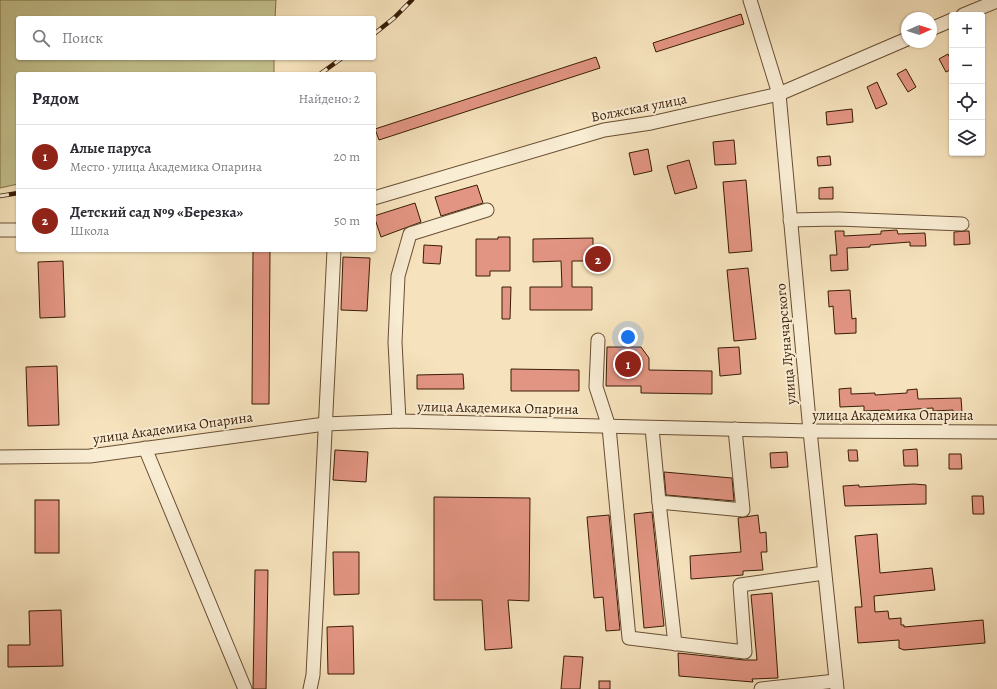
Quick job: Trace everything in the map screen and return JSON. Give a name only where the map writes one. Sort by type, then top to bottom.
[{"type":"street","name":"улица Луначарского","points":[[750,0],[779,94],[810,431],[837,685]]},
{"type":"street","points":[[970,12],[997,0]]},
{"type":"street","points":[[937,26],[949,21]]},
{"type":"street","name":"Волжская улица","points":[[376,197],[604,130],[651,123],[779,94],[901,42]]},
{"type":"street","points":[[399,422],[396,342],[398,276],[410,234],[487,210]]},
{"type":"street","points":[[790,220],[838,219],[962,224]]},
{"type":"street","points":[[0,230],[16,230]]},
{"type":"street","points":[[310,689],[313,675],[334,252]]},
{"type":"street","points":[[598,340],[596,387],[609,427],[629,638],[745,652],[740,585],[824,573]]},
{"type":"street","name":"улица Академика Опарина","points":[[0,457],[90,456],[325,424],[399,422],[810,431],[997,432]]},
{"type":"street","points":[[652,428],[675,644]]},
{"type":"street","points":[[659,502],[743,510],[735,429]]},
{"type":"street","points":[[145,448],[245,689]]},
{"type":"street","points":[[761,689],[837,685]]},
{"type":"shaded area","points":[[0,0],[276,0],[275,16],[16,16],[16,60],[274,60],[274,72],[16,72],[16,184],[0,188]]},
{"type":"building","points":[[741,14],[744,24],[656,52],[653,43]]},
{"type":"building","points":[[948,54],[949,70],[946,72],[939,59]]},
{"type":"building","points":[[596,57],[600,68],[379,140],[376,129]]},
{"type":"building","points":[[906,69],[916,87],[908,92],[897,74]]},
{"type":"building","points":[[877,82],[887,104],[876,109],[867,87]]},
{"type":"building","points":[[852,109],[853,122],[827,125],[826,112]]},
{"type":"building","points":[[734,140],[736,164],[715,165],[713,142]]},
{"type":"building","points":[[648,149],[652,171],[634,175],[629,153]]},
{"type":"building","points":[[830,156],[831,165],[818,166],[817,157]]},
{"type":"building","points":[[689,160],[697,188],[675,194],[667,166]]},
{"type":"building","points":[[746,180],[752,251],[729,253],[723,182]]},
{"type":"building","points":[[477,185],[483,203],[441,216],[435,197]]},
{"type":"building","points":[[833,187],[833,199],[819,199],[819,188]]},
{"type":"building","points":[[415,203],[421,222],[381,237],[376,222],[376,215]]},
{"type":"building","points":[[897,230],[898,234],[925,233],[926,246],[910,246],[910,242],[847,248],[848,270],[831,271],[830,255],[837,255],[835,231],[844,231],[844,236],[881,234],[881,231]]},
{"type":"building","points":[[969,231],[970,244],[954,245],[954,232]]},
{"type":"building","points":[[498,237],[510,237],[510,271],[490,271],[490,276],[476,276],[476,239],[498,239]]},
{"type":"building","points":[[593,238],[593,261],[572,261],[572,287],[592,287],[592,310],[530,310],[530,287],[562,287],[561,261],[533,262],[533,239]]},
{"type":"building","points":[[424,245],[442,246],[440,264],[423,263]]},
{"type":"building","points":[[253,252],[270,252],[269,404],[252,404]]},
{"type":"building","points":[[343,257],[370,258],[367,311],[341,310]]},
{"type":"building","points":[[63,261],[65,317],[40,318],[38,262]]},
{"type":"building","points":[[748,268],[756,339],[734,341],[727,270]]},
{"type":"building","points":[[502,287],[511,287],[510,319],[502,319]]},
{"type":"building","points":[[850,290],[852,319],[856,318],[856,333],[835,334],[833,306],[829,307],[828,291]]},
{"type":"building","points":[[607,347],[641,347],[649,358],[649,370],[712,371],[712,394],[641,393],[641,386],[606,386]]},
{"type":"building","points":[[739,347],[741,374],[720,376],[718,348]]},
{"type":"building","points":[[57,366],[59,425],[28,426],[26,367]]},
{"type":"building","points":[[511,369],[579,370],[579,391],[511,391]]},
{"type":"building","points":[[463,374],[464,389],[417,389],[417,375]]},
{"type":"building","points":[[851,388],[851,394],[875,393],[875,395],[907,393],[907,390],[917,389],[918,399],[961,398],[962,412],[953,412],[953,410],[933,411],[933,408],[898,410],[898,413],[890,413],[889,410],[864,411],[864,406],[840,407],[839,389]]},
{"type":"building","points":[[917,449],[918,466],[904,466],[903,450]]},
{"type":"building","points":[[335,450],[368,452],[366,482],[333,480]]},
{"type":"building","points":[[848,450],[857,450],[858,461],[849,461]]},
{"type":"building","points":[[787,452],[788,467],[771,468],[770,453]]},
{"type":"building","points":[[949,454],[961,454],[962,469],[949,469]]},
{"type":"building","points":[[664,472],[732,478],[734,501],[666,495]]},
{"type":"building","points":[[914,484],[926,485],[926,504],[845,506],[843,486],[859,485],[859,487]]},
{"type":"building","points":[[972,496],[983,496],[984,514],[973,514]]},
{"type":"building","points":[[434,497],[530,498],[529,601],[508,600],[512,648],[485,650],[482,600],[434,600]]},
{"type":"building","points":[[35,500],[59,500],[59,553],[35,553]]},
{"type":"building","points":[[652,512],[664,626],[644,628],[634,514]]},
{"type":"building","points":[[609,515],[620,630],[606,631],[603,597],[594,598],[587,517]]},
{"type":"building","points":[[758,515],[760,533],[766,532],[767,552],[761,552],[763,570],[743,571],[743,575],[691,579],[690,556],[741,552],[738,518]]},
{"type":"building","points":[[877,534],[880,573],[932,568],[935,590],[874,596],[875,612],[888,611],[889,619],[901,618],[901,625],[904,625],[904,627],[983,620],[985,643],[904,650],[899,648],[899,640],[858,643],[855,607],[862,607],[855,536]]},
{"type":"building","points":[[333,552],[359,552],[359,594],[334,595]]},
{"type":"building","points":[[255,570],[268,570],[266,689],[253,689]]},
{"type":"building","points":[[772,593],[778,678],[752,679],[753,682],[679,676],[678,653],[757,660],[751,595]]},
{"type":"building","points":[[61,610],[63,666],[8,667],[8,645],[30,645],[29,611]]},
{"type":"building","points":[[353,626],[354,674],[328,674],[327,627]]},
{"type":"building","points":[[564,656],[583,657],[580,689],[561,689]]},
{"type":"building","points":[[599,681],[610,681],[610,689],[599,689]]},
{"type":"railway","points":[[376,32],[394,18],[412,0]]},
{"type":"railway","points":[[323,72],[339,60]]},
{"type":"railway","points":[[0,196],[16,193]]},
{"type":"place","name":"Детский сад №9 «Березка»","points":[[598,259]]},
{"type":"place","name":"Алые паруса","points":[[628,364]]}]
